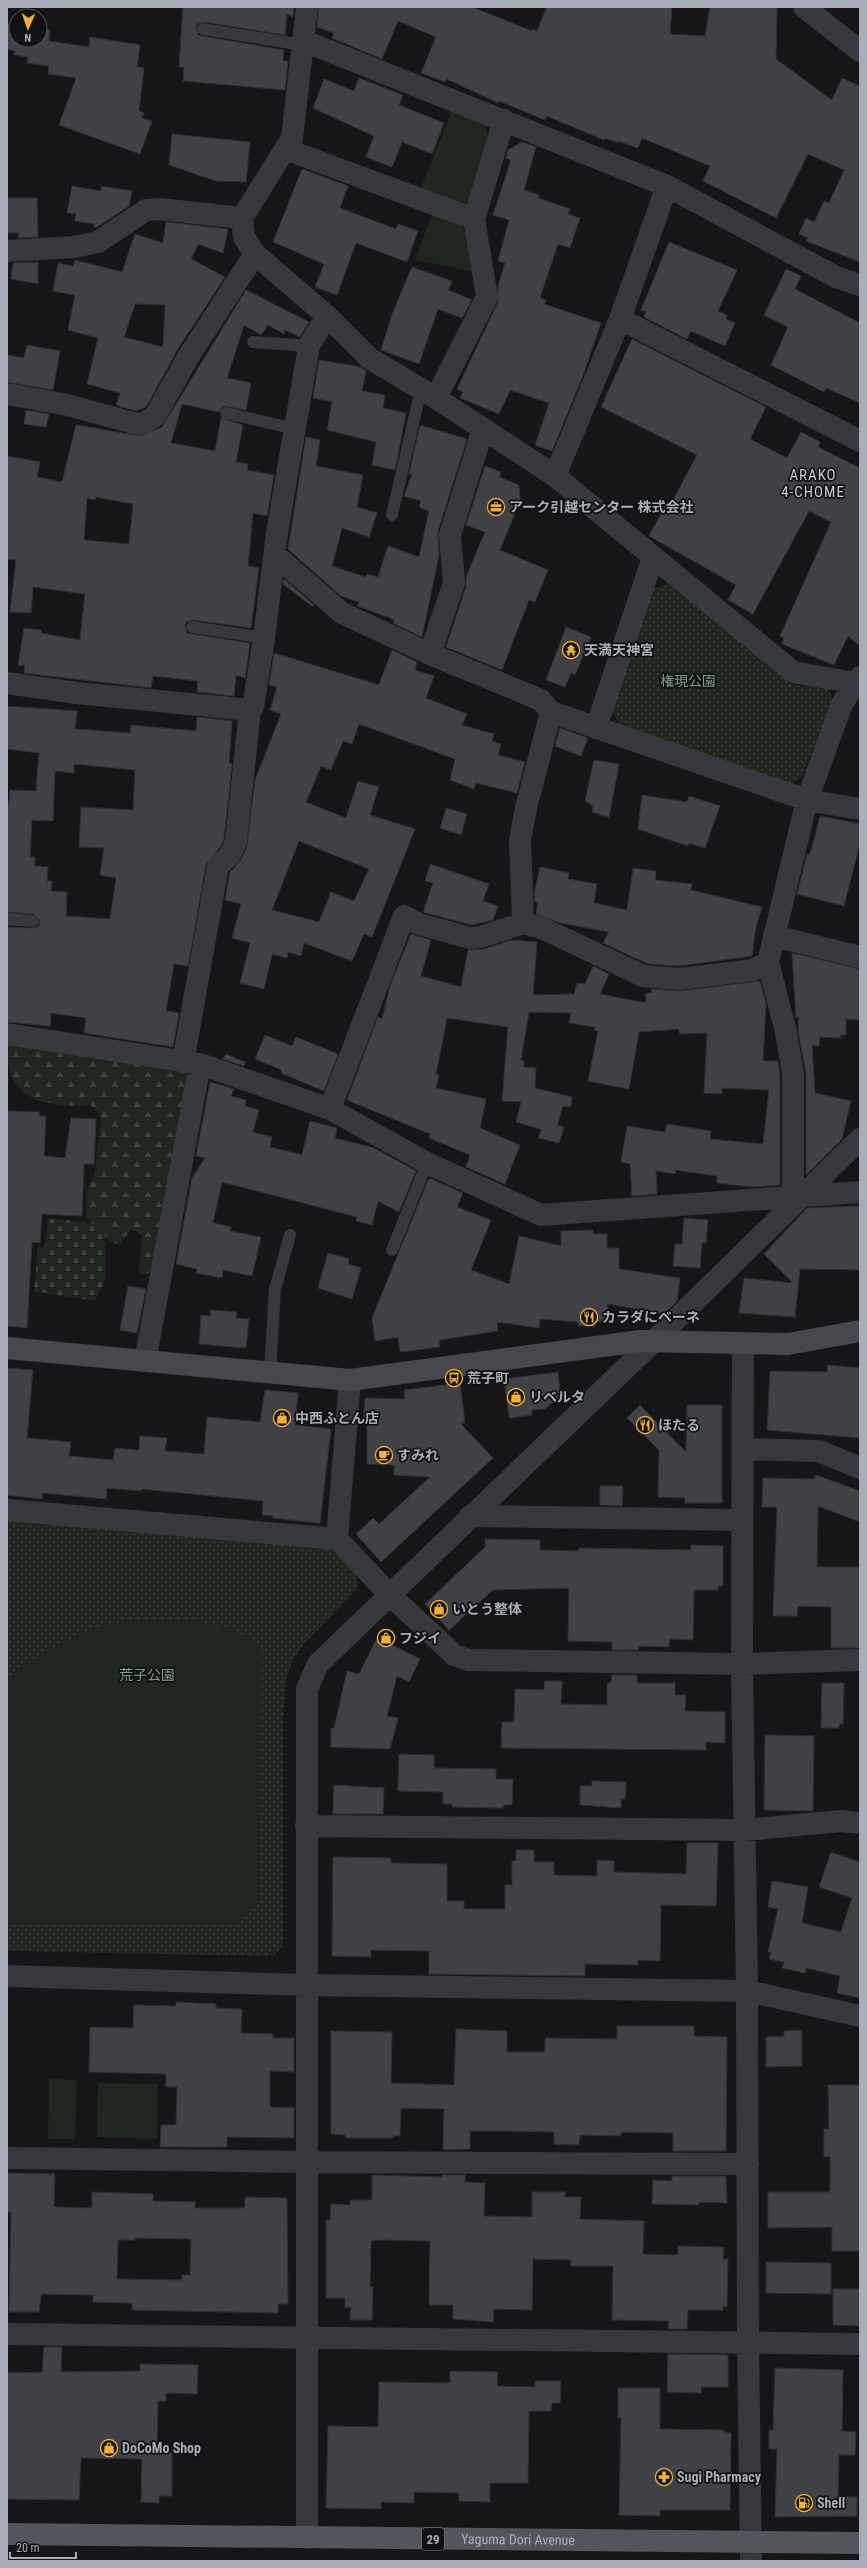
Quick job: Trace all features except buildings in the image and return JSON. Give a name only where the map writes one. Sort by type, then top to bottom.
[{"type":"main road","name":"Yaguma Dori Avenue","points":[[7,2534],[307,2538],[751,2552],[860,2543]]},
{"type":"street","points":[[307,7],[292,138],[242,218],[244,237],[255,254],[327,316],[369,358],[429,394],[555,476],[793,672],[858,682],[842,704],[807,800],[768,962],[786,1032],[793,1074],[797,1197]]},
{"type":"street","points":[[804,7],[860,51]]},
{"type":"street","points":[[303,43],[504,120],[667,186],[836,277],[860,285]]},
{"type":"street","points":[[429,394],[487,296],[474,219],[504,120]]},
{"type":"street","points":[[285,149],[474,219]]},
{"type":"street","points":[[555,476],[620,319],[667,186]]},
{"type":"street","points":[[7,251],[74,247],[98,242],[146,210],[160,209],[242,218]]},
{"type":"street","points":[[7,394],[68,405],[133,423],[150,421],[155,416],[190,354],[255,254]]},
{"type":"street","points":[[145,1360],[191,1063],[218,866],[230,855],[236,842],[250,710],[253,707],[275,555],[309,346],[327,316]]},
{"type":"street","points":[[620,319],[860,441]]},
{"type":"street","points":[[430,654],[454,583],[450,535],[483,429]]},
{"type":"street","points":[[275,555],[342,613],[430,654],[541,700],[551,712],[807,800],[860,809]]},
{"type":"street","points":[[596,728],[653,557]]},
{"type":"street","points":[[7,683],[77,693],[250,710]]},
{"type":"street","points":[[523,923],[520,840],[526,808],[551,712]]},
{"type":"street","points":[[330,1109],[404,916],[419,924],[470,938],[523,923],[542,928],[643,976],[679,979],[753,970],[768,962]]},
{"type":"street","points":[[774,936],[860,957]]},
{"type":"street","points":[[7,1034],[191,1063],[330,1109],[427,1163],[541,1215],[860,1192]]},
{"type":"street","points":[[307,2538],[307,1689],[318,1664],[470,1516],[654,1341],[797,1197],[860,1139]]},
{"type":"street","points":[[7,1348],[350,1380],[640,1341],[788,1344],[860,1331]]},
{"type":"street","points":[[743,1344],[742,1664],[747,1991],[748,2343],[751,2552]]},
{"type":"street","points":[[337,1539],[350,1380]]},
{"type":"street","points":[[743,1449],[819,1451],[860,1468]]},
{"type":"street","points":[[7,1510],[337,1539],[389,1594],[454,1655],[469,1660],[742,1664],[860,1660]]},
{"type":"street","points":[[470,1516],[742,1520]]},
{"type":"street","points":[[306,1826],[744,1830],[841,1820],[860,1823]]},
{"type":"street","points":[[7,1976],[308,1985],[747,1991],[860,2016]]},
{"type":"street","points":[[7,2158],[308,2162],[748,2164]]},
{"type":"street","points":[[7,2334],[860,2344]]},
{"type":"lane","points":[[203,29],[303,43]]},
{"type":"lane","points":[[253,342],[309,346]]},
{"type":"lane","points":[[392,515],[429,394]]},
{"type":"lane","points":[[226,413],[296,429]]},
{"type":"lane","points":[[192,627],[264,638]]},
{"type":"lane","points":[[7,919],[33,920]]},
{"type":"lane","points":[[392,1250],[427,1163]]},
{"type":"lane","points":[[270,1372],[275,1289],[290,1235]]},
{"type":"green space","points":[[452,111],[485,124],[488,137],[468,202],[460,206],[419,192]]},
{"type":"green space","points":[[433,211],[455,222],[465,232],[468,239],[471,271],[415,260]]},
{"type":"green space","name":"権現公園","points":[[671,583],[790,684],[828,689],[834,700],[801,778],[791,784],[621,726],[610,708],[650,590]]},
{"type":"green space","points":[[7,1043],[189,1074],[152,1272],[145,1274],[139,1272],[142,1235],[131,1229],[119,1245],[111,1242],[86,1217],[86,1194],[95,1172],[101,1116],[91,1106],[74,1106],[44,1102],[23,1092],[16,1084],[11,1074]]},
{"type":"green space","points":[[48,1218],[105,1225],[105,1281],[95,1301],[34,1291],[38,1247],[45,1247]]},
{"type":"green space","name":"荒子公園","points":[[7,1519],[331,1549],[358,1571],[357,1589],[303,1645],[292,1662],[286,1679],[283,1718],[283,1946],[273,1956],[7,1951]]},
{"type":"green space","name":"荒子公園","points":[[152,1619],[198,1621],[233,1630],[262,1646],[259,1902],[235,1925],[7,1925],[7,1678],[32,1660],[74,1637],[123,1621]]},
{"type":"green space","points":[[49,2079],[77,2080],[75,2139],[48,2139]]},
{"type":"green space","points":[[98,2083],[158,2084],[157,2139],[97,2137]]},
{"type":"place","name":"アーク引越センター 株式会社","points":[[496,507]]},
{"type":"place","name":"天満天神宮","points":[[571,650]]},
{"type":"place","name":"カラダにベーネ","points":[[589,1317]]},
{"type":"place","name":"荒子町","points":[[454,1378]]},
{"type":"place","name":"リベルタ","points":[[516,1397]]},
{"type":"place","name":"中西ふとん店","points":[[282,1418]]},
{"type":"place","name":"ほたる","points":[[645,1425]]},
{"type":"place","name":"すみれ","points":[[384,1455]]},
{"type":"place","name":"いとう整体","points":[[439,1609]]},
{"type":"place","name":"フジイ","points":[[386,1638]]},
{"type":"place","name":"DoCoMo Shop","points":[[109,2448]]},
{"type":"place","name":"Sugi Pharmacy","points":[[664,2477]]},
{"type":"place","name":"Shell","points":[[804,2503]]},
{"type":"district","name":"ARAKO 4-CHOME","points":[[813,484]]}]
